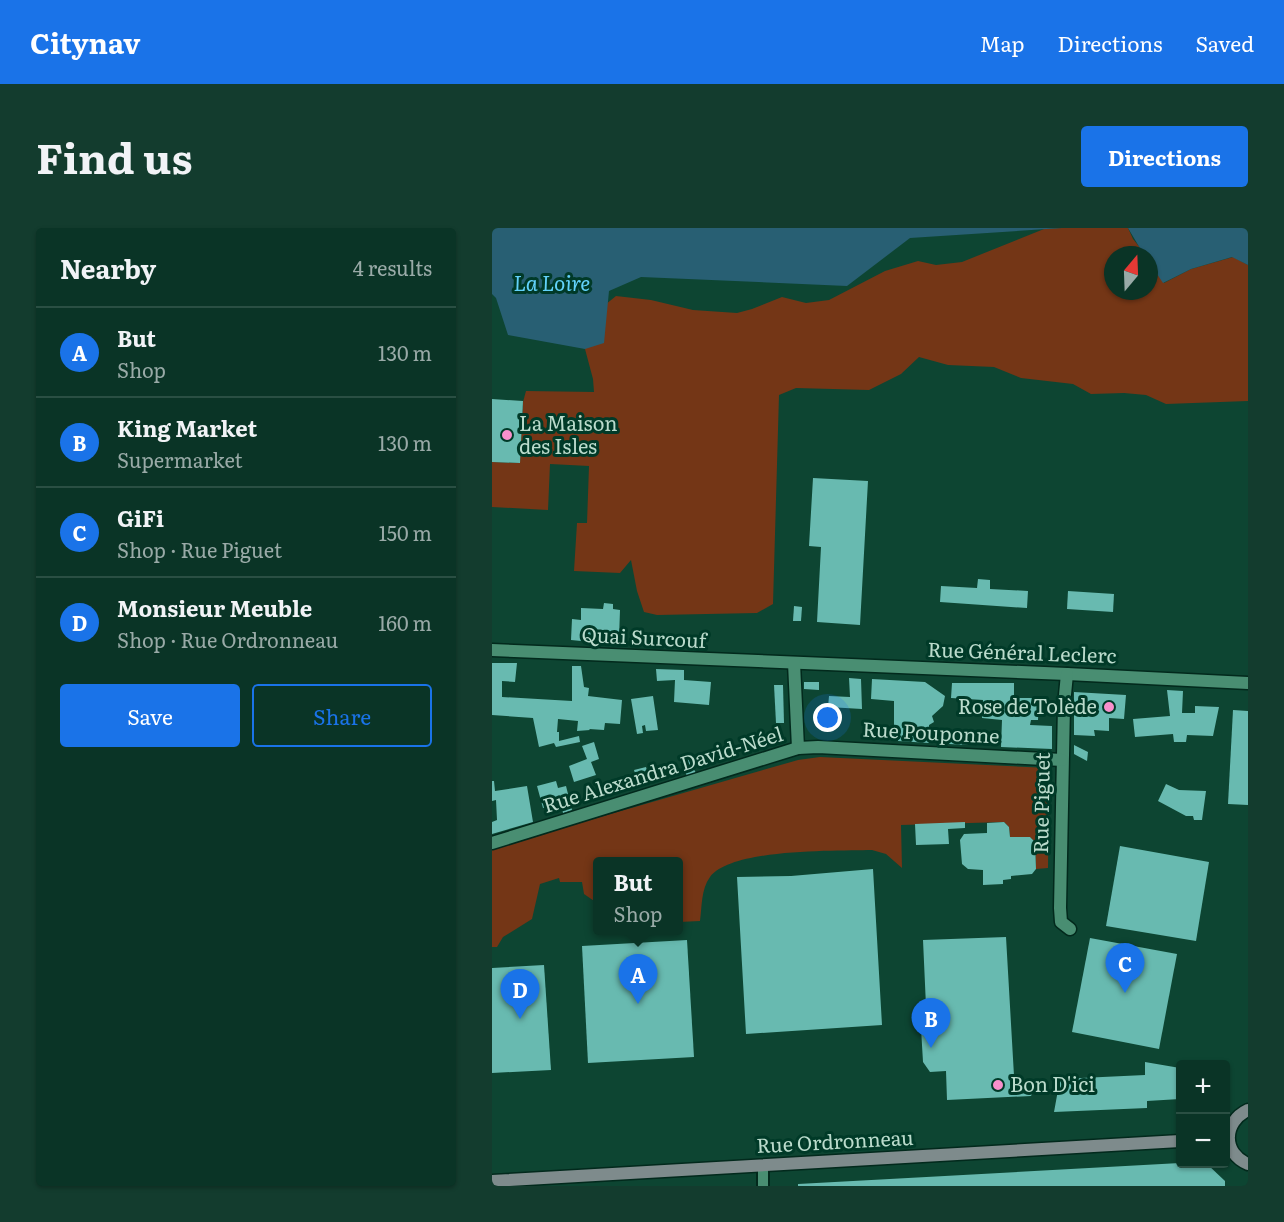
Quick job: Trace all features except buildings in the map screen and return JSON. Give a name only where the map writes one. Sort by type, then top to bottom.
[{"type":"street","name":"Quai Surcouf","points":[[492,650],[794,663]]},
{"type":"street","name":"Rue Général Leclerc","points":[[794,663],[1248,683]]},
{"type":"street","name":"Rue Alexandra David-Néel","points":[[492,843],[798,748],[794,663]]},
{"type":"street","name":"Rue Piguet","points":[[1067,674],[1062,760],[1060,908],[1061,922],[1070,929]]},
{"type":"street","name":"Rue Pouponne","points":[[798,748],[818,747],[1062,760]]},
{"type":"street","points":[[1230,1130],[1232,1123],[1248,1110]]},
{"type":"street","name":"Rue Ordronneau","points":[[492,1181],[568,1182],[763,1166],[1176,1141]]},
{"type":"street","points":[[1230,1147],[1237,1158],[1248,1164]]},
{"type":"lane","points":[[763,1166],[763,1186]]},
{"type":"shaded area","points":[[1128,228],[1139,246],[1104,246],[1104,300],[1158,300],[1158,273],[1164,283],[1191,269],[1233,257],[1248,265],[1248,401],[1166,404],[1146,395],[1091,394],[1073,384],[1021,378],[994,367],[948,365],[919,357],[901,374],[869,390],[796,388],[779,395],[773,604],[757,613],[657,615],[644,612],[631,560],[620,573],[574,571],[577,523],[587,523],[589,466],[550,464],[548,510],[492,507],[492,462],[520,463],[523,402],[526,391],[594,392],[585,349],[595,313],[616,296],[651,300],[693,310],[737,313],[782,297],[806,303],[829,300],[885,271],[918,261],[936,265],[962,262],[1044,229]]},
{"type":"shaded area","points":[[820,757],[1049,768],[1048,868],[1036,869],[1035,842],[1030,837],[1010,837],[1009,827],[1004,822],[901,825],[902,868],[886,854],[872,850],[786,853],[740,861],[722,868],[710,877],[703,893],[700,921],[683,922],[683,857],[593,857],[593,900],[584,894],[582,882],[560,882],[559,878],[540,884],[532,919],[503,937],[497,947],[492,947],[492,848],[798,760]]},
{"type":"water","name":"La Loire","points":[[492,228],[1062,228],[910,238],[847,286],[641,277],[609,291],[604,343],[585,349],[508,335],[496,298],[492,294]]},
{"type":"water","points":[[1128,228],[1248,228],[1248,265],[1232,257],[1191,269],[1163,283],[1158,276],[1158,246],[1139,246]]},
{"type":"place","name":"La Maison des Isles","points":[[507,435]]},
{"type":"place","name":"Rose de Tolède","points":[[1109,707]]},
{"type":"place","name":"GiFi","points":[[1125,993]]},
{"type":"place","name":"But","points":[[638,1004]]},
{"type":"place","name":"Monsieur Meuble","points":[[520,1019]]},
{"type":"place","name":"King Market","points":[[931,1048]]},
{"type":"place","name":"Bon D'ici","points":[[998,1085]]}]
